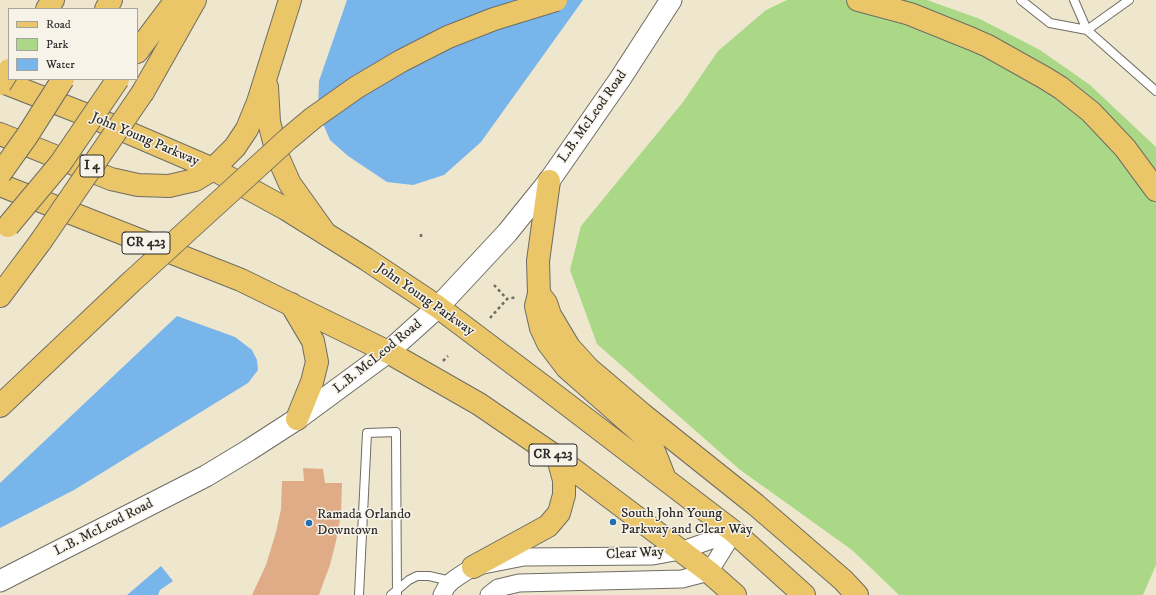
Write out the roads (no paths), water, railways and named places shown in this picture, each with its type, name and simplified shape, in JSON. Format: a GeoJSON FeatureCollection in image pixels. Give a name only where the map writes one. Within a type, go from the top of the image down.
{"type":"FeatureCollection","features":[{"type":"Feature","properties":{"kind":"main road"},"geometry":{"type":"LineString","coordinates":[[138,51],[176,0]]}},
{"type":"Feature","properties":{"kind":"main road","name":"I 4"},"geometry":{"type":"LineString","coordinates":[[0,296],[41,241],[143,92],[195,0]]}},
{"type":"Feature","properties":{"kind":"main road"},"geometry":{"type":"LineString","coordinates":[[0,134],[111,178],[138,185],[169,186],[195,180],[213,169],[235,147],[247,129],[258,102],[290,0]]}},
{"type":"Feature","properties":{"kind":"main road"},"geometry":{"type":"LineString","coordinates":[[0,406],[130,283],[288,139],[327,107],[363,82],[417,52],[448,37],[494,19],[556,0]]}},
{"type":"Feature","properties":{"kind":"main road"},"geometry":{"type":"LineString","coordinates":[[858,0],[910,14],[972,39],[988,46],[1045,78],[1072,96],[1096,117],[1125,148],[1156,190]]}},
{"type":"Feature","properties":{"kind":"main road"},"geometry":{"type":"LineString","coordinates":[[268,70],[267,92],[269,122],[278,157],[290,184],[325,234]]}},
{"type":"Feature","properties":{"kind":"main road"},"geometry":{"type":"LineString","coordinates":[[0,82],[8,71]]}},
{"type":"Feature","properties":{"kind":"main road"},"geometry":{"type":"LineString","coordinates":[[0,174],[27,136],[62,80]]}},
{"type":"Feature","properties":{"kind":"main road"},"geometry":{"type":"LineString","coordinates":[[4,230],[60,164],[117,80]]}},
{"type":"Feature","properties":{"kind":"main road","name":"John Young Parkway"},"geometry":{"type":"LineString","coordinates":[[0,82],[92,117],[213,169],[286,209],[366,259],[438,307],[665,479],[734,532],[804,595]]}},
{"type":"Feature","properties":{"kind":"main road"},"geometry":{"type":"LineString","coordinates":[[549,181],[539,250],[538,274],[531,295],[536,306],[541,328],[556,355],[572,373],[650,441],[665,479]]}},
{"type":"Feature","properties":{"kind":"main road","name":"CR 423"},"geometry":{"type":"LineString","coordinates":[[0,185],[242,280],[388,352],[479,404],[558,458],[709,572],[735,595]]}},
{"type":"Feature","properties":{"kind":"main road"},"geometry":{"type":"LineString","coordinates":[[531,295],[546,303],[550,315],[569,347],[589,369],[642,414],[756,505],[843,580],[857,595]]}},
{"type":"Feature","properties":{"kind":"main road"},"geometry":{"type":"LineString","coordinates":[[291,304],[314,341],[317,362],[312,382],[297,419]]}},
{"type":"Feature","properties":{"kind":"main road"},"geometry":{"type":"LineString","coordinates":[[473,567],[548,526],[559,513],[564,495],[564,480],[558,458]]}},
{"type":"Feature","properties":{"kind":"street","name":"L.B. McLeod Road"},"geometry":{"type":"LineString","coordinates":[[0,581],[206,476],[297,419],[388,352],[438,307],[507,233],[549,181],[620,79],[671,0]]}},
{"type":"Feature","properties":{"kind":"street","name":"Clear Way"},"geometry":{"type":"LineString","coordinates":[[442,595],[452,581],[473,567],[524,556],[653,556],[680,551],[734,532]]}},
{"type":"Feature","properties":{"kind":"street"},"geometry":{"type":"LineString","coordinates":[[709,572],[734,532]]}},
{"type":"Feature","properties":{"kind":"street","name":"Clear Way"},"geometry":{"type":"LineString","coordinates":[[489,595],[498,588],[519,583],[682,579],[709,572]]}},
{"type":"Feature","properties":{"kind":"lane"},"geometry":{"type":"LineString","coordinates":[[1021,0],[1050,23],[1087,30],[1129,0]]}},
{"type":"Feature","properties":{"kind":"lane"},"geometry":{"type":"LineString","coordinates":[[1074,0],[1087,30],[1156,91]]}},
{"type":"Feature","properties":{"kind":"lane"},"geometry":{"type":"LineString","coordinates":[[359,595],[367,433],[396,432],[395,593]]}},
{"type":"Feature","properties":{"kind":"lane"},"geometry":{"type":"LineString","coordinates":[[395,593],[409,580],[417,576],[429,576],[452,581]]}},
{"type":"Feature","properties":{"kind":"water"},"geometry":{"type":"Polygon","coordinates":[[[347,0],[583,0],[481,142],[444,175],[413,185],[387,182],[348,156],[330,140],[318,112],[319,81],[347,0]]]}},
{"type":"Feature","properties":{"kind":"water"},"geometry":{"type":"Polygon","coordinates":[[[177,316],[235,337],[252,350],[257,360],[258,370],[248,383],[74,490],[0,528],[0,483],[177,316]]]}},
{"type":"Feature","properties":{"kind":"water"},"geometry":{"type":"Polygon","coordinates":[[[161,566],[173,581],[160,590],[158,595],[127,595],[161,566]]]}},
{"type":"Feature","properties":{"kind":"place","name":"South John Young Parkway and Clear Way"},"geometry":{"type":"Point","coordinates":[613,522]}},
{"type":"Feature","properties":{"kind":"place","name":"Ramada Orlando Downtown"},"geometry":{"type":"Point","coordinates":[309,523]}}]}
